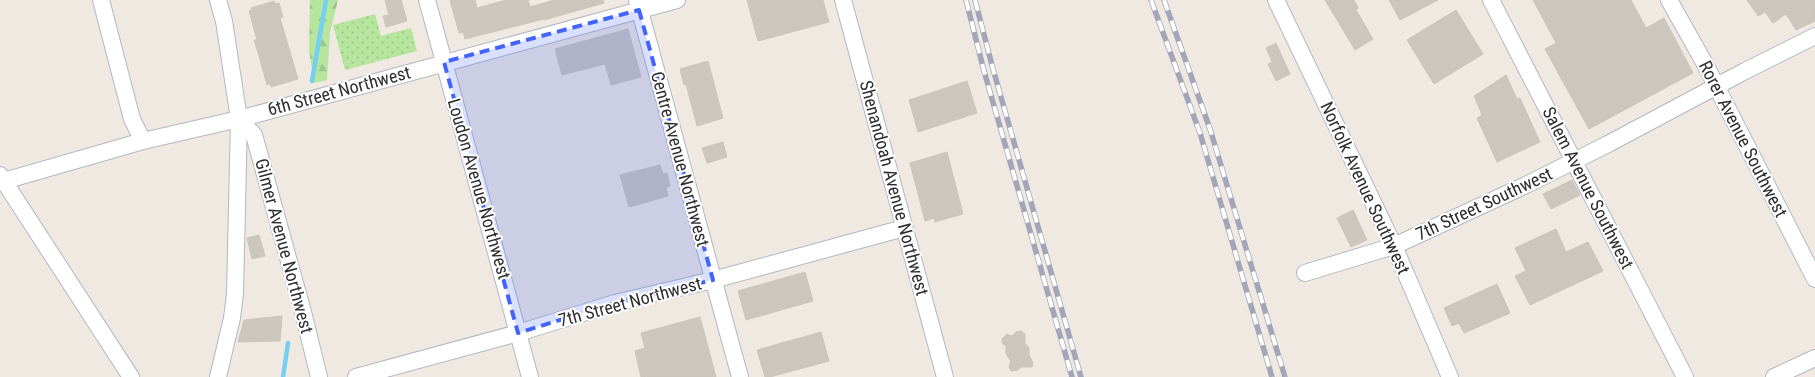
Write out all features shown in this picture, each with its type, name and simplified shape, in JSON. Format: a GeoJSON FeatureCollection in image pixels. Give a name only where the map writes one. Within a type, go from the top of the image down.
{"type":"FeatureCollection","features":[{"type":"Feature","properties":{"kind":"street"},"geometry":{"type":"LineString","coordinates":[[101,0],[132,119],[143,140]]}},
{"type":"Feature","properties":{"kind":"street"},"geometry":{"type":"LineString","coordinates":[[218,0],[224,21],[239,119],[235,294],[232,318],[218,377]]}},
{"type":"Feature","properties":{"kind":"street"},"geometry":{"type":"LineString","coordinates":[[224,21],[232,0]]}},
{"type":"Feature","properties":{"kind":"street","name":"Loudon Avenue Northwest"},"geometry":{"type":"LineString","coordinates":[[427,0],[530,377]]}},
{"type":"Feature","properties":{"kind":"street","name":"6th Street Northwest"},"geometry":{"type":"LineString","coordinates":[[1,179],[143,140],[239,119],[444,62],[638,5],[677,0]]}},
{"type":"Feature","properties":{"kind":"street","name":"Shenandoah Avenue Northwest"},"geometry":{"type":"LineString","coordinates":[[843,0],[945,377]]}},
{"type":"Feature","properties":{"kind":"street","name":"Norfolk Avenue Southwest"},"geometry":{"type":"LineString","coordinates":[[1276,0],[1394,246],[1450,377]]}},
{"type":"Feature","properties":{"kind":"street","name":"Salem Avenue Southwest"},"geometry":{"type":"LineString","coordinates":[[1490,0],[1685,377]]}},
{"type":"Feature","properties":{"kind":"street","name":"Rorer Avenue Southwest"},"geometry":{"type":"LineString","coordinates":[[1669,0],[1716,86],[1815,279]]}},
{"type":"Feature","properties":{"kind":"street","name":"Centre Avenue Northwest"},"geometry":{"type":"LineString","coordinates":[[638,5],[740,377]]}},
{"type":"Feature","properties":{"kind":"street","name":"7th Street Southwest"},"geometry":{"type":"LineString","coordinates":[[1306,273],[1394,246],[1526,185],[1815,36]]}},
{"type":"Feature","properties":{"kind":"street","name":"Gilmer Avenue Northwest"},"geometry":{"type":"LineString","coordinates":[[239,119],[254,135],[319,377]]}},
{"type":"Feature","properties":{"kind":"street"},"geometry":{"type":"LineString","coordinates":[[1,179],[132,377]]}},
{"type":"Feature","properties":{"kind":"street","name":"7th Street Northwest"},"geometry":{"type":"LineString","coordinates":[[356,377],[518,333],[615,303],[713,280],[904,228]]}},
{"type":"Feature","properties":{"kind":"street"},"geometry":{"type":"LineString","coordinates":[[1774,377],[1815,358]]}},
{"type":"Feature","properties":{"kind":"highlighted area"},"geometry":{"type":"Polygon","coordinates":[[[639,10],[713,280],[615,303],[518,333],[444,62],[639,10]]]}},
{"type":"Feature","properties":{"kind":"green space"},"geometry":{"type":"Polygon","coordinates":[[[310,0],[338,0],[330,32],[327,80],[314,83],[309,50],[310,0]]]}},
{"type":"Feature","properties":{"kind":"green space"},"geometry":{"type":"Polygon","coordinates":[[[375,14],[381,36],[411,28],[417,51],[345,70],[333,25],[375,14]]]}},
{"type":"Feature","properties":{"kind":"building"},"geometry":{"type":"Polygon","coordinates":[[[385,0],[401,0],[407,21],[386,27],[383,16],[389,15],[385,0]]]}},
{"type":"Feature","properties":{"kind":"building"},"geometry":{"type":"Polygon","coordinates":[[[450,0],[475,0],[477,8],[506,0],[528,0],[530,7],[554,0],[603,0],[604,3],[465,39],[463,32],[459,33],[450,0]]]}},
{"type":"Feature","properties":{"kind":"building"},"geometry":{"type":"Polygon","coordinates":[[[747,0],[823,0],[829,22],[758,41],[747,0]]]}},
{"type":"Feature","properties":{"kind":"building"},"geometry":{"type":"Polygon","coordinates":[[[1325,0],[1354,0],[1358,8],[1356,10],[1373,39],[1355,50],[1325,0]]]}},
{"type":"Feature","properties":{"kind":"building"},"geometry":{"type":"Polygon","coordinates":[[[1389,0],[1438,0],[1400,20],[1389,0]]]}},
{"type":"Feature","properties":{"kind":"building"},"geometry":{"type":"Polygon","coordinates":[[[1533,0],[1631,0],[1646,28],[1664,18],[1693,73],[1589,129],[1545,49],[1556,43],[1533,0]]]}},
{"type":"Feature","properties":{"kind":"building"},"geometry":{"type":"Polygon","coordinates":[[[1747,0],[1815,0],[1815,21],[1796,30],[1786,14],[1773,23],[1765,12],[1758,16],[1747,0]]]}},
{"type":"Feature","properties":{"kind":"building"},"geometry":{"type":"Polygon","coordinates":[[[274,1],[275,4],[279,3],[283,17],[280,18],[298,79],[271,87],[270,84],[267,85],[254,40],[257,40],[249,11],[252,10],[251,8],[274,1]]]}},
{"type":"Feature","properties":{"kind":"building"},"geometry":{"type":"Polygon","coordinates":[[[1456,10],[1483,54],[1434,84],[1407,40],[1456,10]]]}},
{"type":"Feature","properties":{"kind":"building"},"geometry":{"type":"Polygon","coordinates":[[[628,29],[641,77],[611,85],[605,64],[562,75],[555,49],[628,29]]]}},
{"type":"Feature","properties":{"kind":"building"},"geometry":{"type":"Polygon","coordinates":[[[1276,43],[1290,74],[1276,81],[1268,64],[1272,62],[1266,48],[1276,43]]]}},
{"type":"Feature","properties":{"kind":"building"},"geometry":{"type":"Polygon","coordinates":[[[708,61],[723,118],[697,126],[680,69],[708,61]]]}},
{"type":"Feature","properties":{"kind":"building"},"geometry":{"type":"Polygon","coordinates":[[[1506,75],[1517,99],[1520,98],[1540,142],[1497,162],[1477,118],[1482,115],[1474,96],[1506,75]]]}},
{"type":"Feature","properties":{"kind":"building"},"geometry":{"type":"Polygon","coordinates":[[[967,81],[977,113],[918,132],[909,100],[967,81]]]}},
{"type":"Feature","properties":{"kind":"building"},"geometry":{"type":"Polygon","coordinates":[[[723,142],[727,157],[707,163],[702,148],[723,142]]]}},
{"type":"Feature","properties":{"kind":"building"},"geometry":{"type":"Polygon","coordinates":[[[947,152],[963,214],[935,222],[934,218],[925,221],[910,163],[947,152]]]}},
{"type":"Feature","properties":{"kind":"building"},"geometry":{"type":"Polygon","coordinates":[[[660,165],[663,174],[667,173],[670,186],[666,187],[668,196],[629,207],[620,175],[660,165]]]}},
{"type":"Feature","properties":{"kind":"building"},"geometry":{"type":"Polygon","coordinates":[[[1572,180],[1580,195],[1551,209],[1543,194],[1572,180]]]}},
{"type":"Feature","properties":{"kind":"building"},"geometry":{"type":"Polygon","coordinates":[[[1353,210],[1367,240],[1351,247],[1337,218],[1353,210]]]}},
{"type":"Feature","properties":{"kind":"building"},"geometry":{"type":"Polygon","coordinates":[[[1556,229],[1566,252],[1588,242],[1603,271],[1530,305],[1515,276],[1526,271],[1515,248],[1556,229]]]}},
{"type":"Feature","properties":{"kind":"building"},"geometry":{"type":"Polygon","coordinates":[[[259,235],[265,256],[252,259],[247,238],[259,235]]]}},
{"type":"Feature","properties":{"kind":"building"},"geometry":{"type":"Polygon","coordinates":[[[805,272],[813,301],[746,320],[738,291],[805,272]]]}},
{"type":"Feature","properties":{"kind":"building"},"geometry":{"type":"Polygon","coordinates":[[[1497,284],[1510,313],[1464,333],[1459,323],[1452,326],[1444,308],[1497,284]]]}},
{"type":"Feature","properties":{"kind":"building"},"geometry":{"type":"Polygon","coordinates":[[[282,316],[280,341],[238,342],[244,320],[282,316]]]}},
{"type":"Feature","properties":{"kind":"building"},"geometry":{"type":"Polygon","coordinates":[[[700,317],[716,377],[641,377],[635,351],[645,348],[641,333],[700,317]]]}},
{"type":"Feature","properties":{"kind":"building"},"geometry":{"type":"Polygon","coordinates":[[[1021,331],[1025,334],[1025,343],[1029,348],[1029,355],[1033,363],[1032,367],[1021,367],[1018,370],[1011,371],[1009,367],[1011,361],[1006,354],[1006,346],[1002,343],[1002,339],[1007,334],[1012,336],[1016,332],[1021,331]]]}},
{"type":"Feature","properties":{"kind":"building"},"geometry":{"type":"Polygon","coordinates":[[[821,332],[829,361],[765,377],[757,350],[821,332]]]}},
{"type":"Feature","properties":{"kind":"waterway"},"geometry":{"type":"LineString","coordinates":[[312,81],[326,0]]}},
{"type":"Feature","properties":{"kind":"waterway"},"geometry":{"type":"LineString","coordinates":[[283,377],[288,343]]}},
{"type":"Feature","properties":{"kind":"railway"},"geometry":{"type":"LineString","coordinates":[[966,0],[984,71],[1072,377]]}},
{"type":"Feature","properties":{"kind":"railway"},"geometry":{"type":"LineString","coordinates":[[975,0],[1081,377]]}},
{"type":"Feature","properties":{"kind":"railway"},"geometry":{"type":"LineString","coordinates":[[1151,0],[1200,133],[1272,377]]}},
{"type":"Feature","properties":{"kind":"railway"},"geometry":{"type":"LineString","coordinates":[[1164,0],[1210,129],[1285,377]]}}]}
